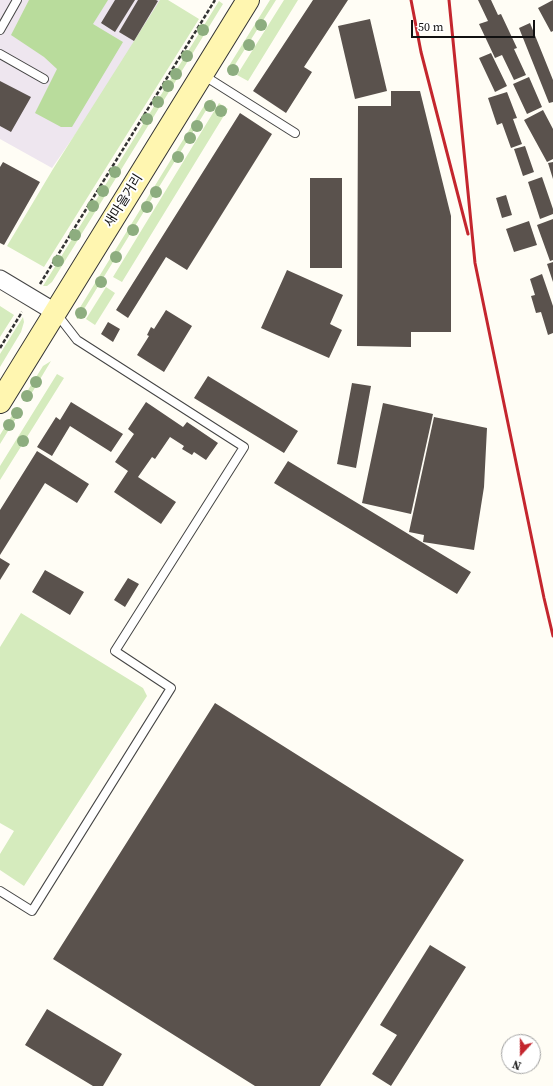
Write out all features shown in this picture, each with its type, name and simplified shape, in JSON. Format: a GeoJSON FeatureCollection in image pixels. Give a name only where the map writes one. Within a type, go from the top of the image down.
{"type":"FeatureCollection","features":[{"type":"Feature","properties":{"kind":"main road","name":"새마을거리"},"geometry":{"type":"LineString","coordinates":[[0,402],[248,0]]}},
{"type":"Feature","properties":{"kind":"street"},"geometry":{"type":"LineString","coordinates":[[0,279],[55,312]]}},
{"type":"Feature","properties":{"kind":"lane"},"geometry":{"type":"LineString","coordinates":[[0,30],[17,0]]}},
{"type":"Feature","properties":{"kind":"lane"},"geometry":{"type":"LineString","coordinates":[[0,54],[44,79]]}},
{"type":"Feature","properties":{"kind":"lane"},"geometry":{"type":"LineString","coordinates":[[202,74],[295,133]]}},
{"type":"Feature","properties":{"kind":"lane"},"geometry":{"type":"LineString","coordinates":[[0,891],[32,912],[171,688],[115,651],[244,447],[77,340],[55,312]]}},
{"type":"Feature","properties":{"kind":"path"},"geometry":{"type":"LineString","coordinates":[[0,348],[215,0]]}},
{"type":"Feature","properties":{"kind":"shaded area"},"geometry":{"type":"Polygon","coordinates":[[[0,0],[163,0],[137,45],[52,168],[0,139],[0,0]]]}},
{"type":"Feature","properties":{"kind":"green space"},"geometry":{"type":"Polygon","coordinates":[[[29,0],[108,0],[93,24],[123,42],[72,127],[61,127],[35,113],[57,69],[44,57],[11,35],[29,0]]]}},
{"type":"Feature","properties":{"kind":"green space"},"geometry":{"type":"Polygon","coordinates":[[[160,0],[168,0],[199,19],[44,267],[7,246],[53,169],[160,0]]]}},
{"type":"Feature","properties":{"kind":"green space"},"geometry":{"type":"Polygon","coordinates":[[[270,0],[276,0],[231,71],[227,69],[270,0]]]}},
{"type":"Feature","properties":{"kind":"green space"},"geometry":{"type":"Polygon","coordinates":[[[284,0],[298,0],[248,81],[237,75],[284,0]]]}},
{"type":"Feature","properties":{"kind":"green space"},"geometry":{"type":"Polygon","coordinates":[[[219,1],[223,4],[52,282],[47,286],[43,286],[219,1]]]}},
{"type":"Feature","properties":{"kind":"green space"},"geometry":{"type":"Polygon","coordinates":[[[213,99],[77,319],[76,314],[207,101],[213,99]]]}},
{"type":"Feature","properties":{"kind":"green space"},"geometry":{"type":"Polygon","coordinates":[[[219,103],[228,109],[122,282],[113,277],[219,103]]]}},
{"type":"Feature","properties":{"kind":"green space"},"geometry":{"type":"Polygon","coordinates":[[[106,287],[115,293],[95,325],[86,319],[106,287]]]}},
{"type":"Feature","properties":{"kind":"green space"},"geometry":{"type":"Polygon","coordinates":[[[0,306],[14,315],[0,337],[0,306]]]}},
{"type":"Feature","properties":{"kind":"green space"},"geometry":{"type":"Polygon","coordinates":[[[23,317],[24,322],[21,332],[0,367],[0,354],[23,317]]]}},
{"type":"Feature","properties":{"kind":"green space"},"geometry":{"type":"Polygon","coordinates":[[[51,361],[27,401],[23,398],[43,366],[51,361]]]}},
{"type":"Feature","properties":{"kind":"green space"},"geometry":{"type":"Polygon","coordinates":[[[57,374],[64,378],[0,480],[0,466],[57,374]]]}},
{"type":"Feature","properties":{"kind":"green space"},"geometry":{"type":"Polygon","coordinates":[[[17,407],[21,410],[0,444],[0,435],[17,407]]]}},
{"type":"Feature","properties":{"kind":"green space"},"geometry":{"type":"Polygon","coordinates":[[[21,613],[143,688],[147,696],[24,886],[0,870],[0,854],[14,831],[0,823],[0,647],[21,613]]]}},
{"type":"Feature","properties":{"kind":"building"},"geometry":{"type":"Polygon","coordinates":[[[115,0],[135,0],[115,32],[101,23],[115,0]]]}},
{"type":"Feature","properties":{"kind":"building"},"geometry":{"type":"Polygon","coordinates":[[[138,0],[158,1],[134,41],[119,32],[138,0]]]}},
{"type":"Feature","properties":{"kind":"building"},"geometry":{"type":"Polygon","coordinates":[[[313,0],[348,0],[304,67],[312,72],[286,113],[253,91],[313,0]]]}},
{"type":"Feature","properties":{"kind":"building"},"geometry":{"type":"Polygon","coordinates":[[[478,0],[491,0],[498,15],[501,14],[517,48],[514,49],[526,75],[514,80],[502,55],[495,58],[479,24],[488,21],[478,0]]]}},
{"type":"Feature","properties":{"kind":"building"},"geometry":{"type":"Polygon","coordinates":[[[553,0],[553,31],[551,32],[538,8],[553,0]]]}},
{"type":"Feature","properties":{"kind":"building"},"geometry":{"type":"Polygon","coordinates":[[[370,19],[387,91],[355,99],[338,26],[370,19]]]}},
{"type":"Feature","properties":{"kind":"building"},"geometry":{"type":"Polygon","coordinates":[[[530,23],[553,80],[553,102],[549,103],[519,28],[530,23]]]}},
{"type":"Feature","properties":{"kind":"building"},"geometry":{"type":"Polygon","coordinates":[[[491,53],[507,86],[495,92],[479,58],[491,53]]]}},
{"type":"Feature","properties":{"kind":"building"},"geometry":{"type":"Polygon","coordinates":[[[529,77],[542,107],[527,114],[513,84],[529,77]]]}},
{"type":"Feature","properties":{"kind":"building"},"geometry":{"type":"Polygon","coordinates":[[[0,81],[31,97],[11,132],[0,126],[0,81]]]}},
{"type":"Feature","properties":{"kind":"building"},"geometry":{"type":"Polygon","coordinates":[[[391,91],[420,91],[451,216],[451,332],[411,332],[411,347],[357,346],[358,106],[391,106],[391,91]]]}},
{"type":"Feature","properties":{"kind":"building"},"geometry":{"type":"Polygon","coordinates":[[[507,92],[517,118],[513,119],[522,144],[511,148],[502,123],[497,125],[488,98],[507,92]]]}},
{"type":"Feature","properties":{"kind":"building"},"geometry":{"type":"Polygon","coordinates":[[[543,110],[553,129],[553,159],[547,162],[524,120],[543,110]]]}},
{"type":"Feature","properties":{"kind":"building"},"geometry":{"type":"Polygon","coordinates":[[[240,113],[272,134],[187,270],[166,257],[128,318],[116,310],[240,113]]]}},
{"type":"Feature","properties":{"kind":"building"},"geometry":{"type":"Polygon","coordinates":[[[525,146],[534,172],[523,176],[514,149],[525,146]]]}},
{"type":"Feature","properties":{"kind":"building"},"geometry":{"type":"Polygon","coordinates":[[[3,162],[40,182],[4,245],[0,243],[0,167],[3,162]]]}},
{"type":"Feature","properties":{"kind":"building"},"geometry":{"type":"Polygon","coordinates":[[[553,162],[553,179],[548,163],[553,162]]]}},
{"type":"Feature","properties":{"kind":"building"},"geometry":{"type":"Polygon","coordinates":[[[542,177],[553,209],[553,214],[540,219],[528,182],[542,177]]]}},
{"type":"Feature","properties":{"kind":"building"},"geometry":{"type":"Polygon","coordinates":[[[310,178],[342,178],[342,268],[310,268],[310,178]]]}},
{"type":"Feature","properties":{"kind":"building"},"geometry":{"type":"Polygon","coordinates":[[[506,195],[512,215],[502,218],[496,198],[506,195]]]}},
{"type":"Feature","properties":{"kind":"building"},"geometry":{"type":"Polygon","coordinates":[[[553,219],[553,260],[550,261],[537,225],[553,219]]]}},
{"type":"Feature","properties":{"kind":"building"},"geometry":{"type":"Polygon","coordinates":[[[529,221],[537,245],[514,252],[506,229],[529,221]]]}},
{"type":"Feature","properties":{"kind":"building"},"geometry":{"type":"Polygon","coordinates":[[[553,262],[553,282],[547,264],[553,262]]]}},
{"type":"Feature","properties":{"kind":"building"},"geometry":{"type":"Polygon","coordinates":[[[287,270],[343,295],[330,324],[342,330],[329,358],[261,328],[287,270]]]}},
{"type":"Feature","properties":{"kind":"building"},"geometry":{"type":"Polygon","coordinates":[[[542,274],[553,306],[553,333],[548,335],[541,312],[536,313],[531,296],[535,295],[530,279],[542,274]]]}},
{"type":"Feature","properties":{"kind":"building"},"geometry":{"type":"Polygon","coordinates":[[[166,310],[192,326],[164,372],[137,355],[149,336],[147,335],[151,327],[154,329],[166,310]]]}},
{"type":"Feature","properties":{"kind":"building"},"geometry":{"type":"Polygon","coordinates":[[[108,322],[120,329],[113,342],[101,334],[108,322]]]}},
{"type":"Feature","properties":{"kind":"building"},"geometry":{"type":"Polygon","coordinates":[[[208,376],[298,431],[284,453],[194,398],[208,376]]]}},
{"type":"Feature","properties":{"kind":"building"},"geometry":{"type":"Polygon","coordinates":[[[352,383],[371,386],[356,468],[337,464],[352,383]]]}},
{"type":"Feature","properties":{"kind":"building"},"geometry":{"type":"Polygon","coordinates":[[[71,402],[123,434],[111,452],[70,426],[52,456],[37,447],[56,417],[60,420],[71,402]]]}},
{"type":"Feature","properties":{"kind":"building"},"geometry":{"type":"Polygon","coordinates":[[[146,402],[183,427],[187,422],[218,443],[206,460],[194,452],[192,455],[182,449],[184,446],[170,437],[155,459],[152,457],[138,477],[176,502],[161,524],[114,492],[128,471],[115,462],[134,434],[128,429],[146,402]]]}},
{"type":"Feature","properties":{"kind":"building"},"geometry":{"type":"Polygon","coordinates":[[[383,403],[433,414],[411,514],[362,503],[383,403]]]}},
{"type":"Feature","properties":{"kind":"building"},"geometry":{"type":"Polygon","coordinates":[[[434,417],[487,428],[484,487],[474,550],[423,542],[424,535],[409,532],[434,417]]]}},
{"type":"Feature","properties":{"kind":"building"},"geometry":{"type":"Polygon","coordinates":[[[37,451],[89,484],[77,503],[45,483],[0,555],[0,510],[37,451]]]}},
{"type":"Feature","properties":{"kind":"building"},"geometry":{"type":"Polygon","coordinates":[[[288,461],[471,572],[457,594],[274,483],[288,461]]]}},
{"type":"Feature","properties":{"kind":"building"},"geometry":{"type":"Polygon","coordinates":[[[0,558],[10,564],[0,580],[0,558]]]}},
{"type":"Feature","properties":{"kind":"building"},"geometry":{"type":"Polygon","coordinates":[[[45,570],[84,592],[70,615],[32,592],[45,570]]]}},
{"type":"Feature","properties":{"kind":"building"},"geometry":{"type":"Polygon","coordinates":[[[128,578],[139,584],[125,607],[114,600],[128,578]]]}},
{"type":"Feature","properties":{"kind":"building"},"geometry":{"type":"Polygon","coordinates":[[[215,703],[464,860],[320,1086],[255,1086],[53,959],[215,703]]]}},
{"type":"Feature","properties":{"kind":"building"},"geometry":{"type":"Polygon","coordinates":[[[430,945],[466,967],[391,1086],[372,1074],[397,1035],[380,1025],[430,945]]]}},
{"type":"Feature","properties":{"kind":"building"},"geometry":{"type":"Polygon","coordinates":[[[47,1009],[122,1054],[103,1086],[93,1086],[25,1045],[47,1009]]]}},
{"type":"Feature","properties":{"kind":"railway"},"geometry":{"type":"LineString","coordinates":[[411,0],[421,52],[468,234]]}},
{"type":"Feature","properties":{"kind":"railway"},"geometry":{"type":"LineString","coordinates":[[449,0],[475,263],[553,636]]}}]}
